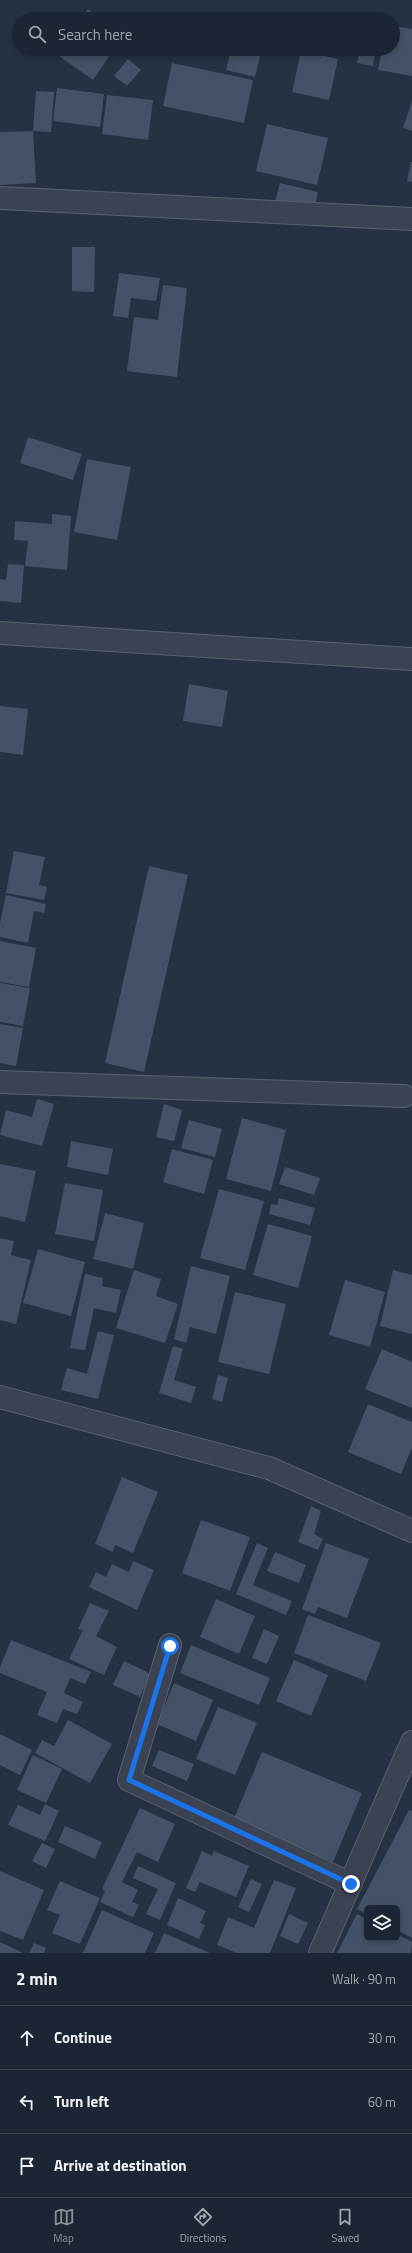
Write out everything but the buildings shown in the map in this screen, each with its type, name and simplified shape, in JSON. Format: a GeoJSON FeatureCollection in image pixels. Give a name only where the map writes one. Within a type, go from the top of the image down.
{"type":"FeatureCollection","features":[{"type":"Feature","properties":{"kind":"street"},"geometry":{"type":"LineString","coordinates":[[0,198],[412,219]]}},
{"type":"Feature","properties":{"kind":"street"},"geometry":{"type":"LineString","coordinates":[[0,633],[412,659]]}},
{"type":"Feature","properties":{"kind":"street"},"geometry":{"type":"LineString","coordinates":[[0,1082],[404,1096]]}},
{"type":"Feature","properties":{"kind":"street"},"geometry":{"type":"LineString","coordinates":[[0,1397],[269,1468],[412,1531]]}},
{"type":"Feature","properties":{"kind":"street"},"geometry":{"type":"LineString","coordinates":[[170,1646],[129,1780],[351,1884]]}},
{"type":"Feature","properties":{"kind":"street"},"geometry":{"type":"LineString","coordinates":[[320,1953],[412,1742]]}},
{"type":"Feature","properties":{"kind":"route"},"geometry":{"type":"LineString","coordinates":[[170,1646],[129,1780],[351,1884]]}}]}
